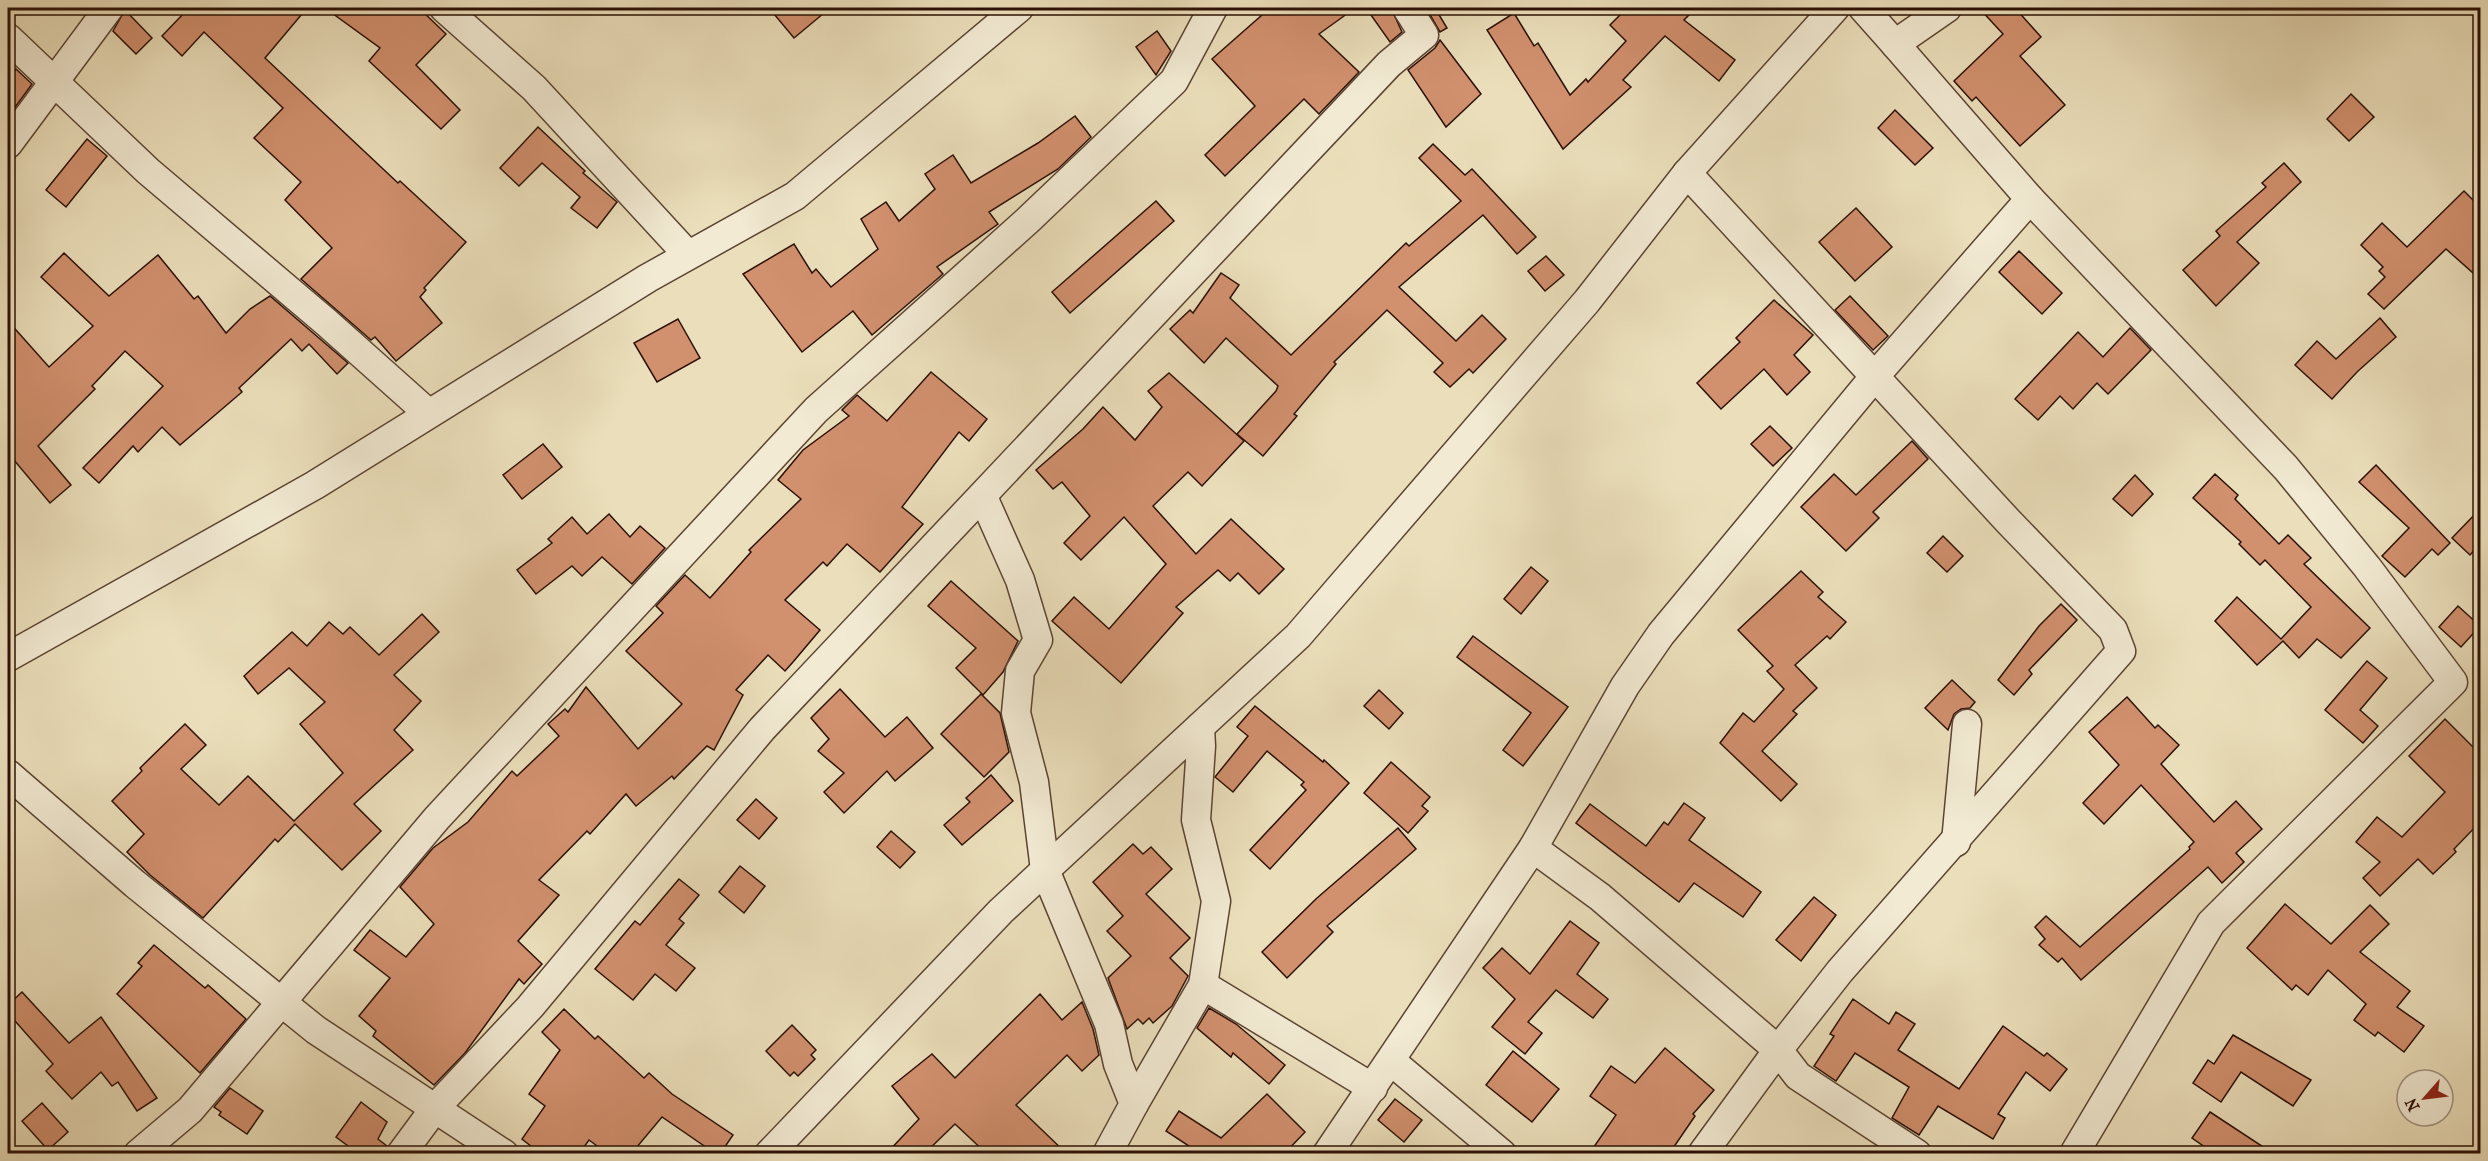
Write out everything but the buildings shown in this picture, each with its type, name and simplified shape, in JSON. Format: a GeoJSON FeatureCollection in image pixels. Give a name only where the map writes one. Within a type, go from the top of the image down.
{"type":"FeatureCollection","features":[{"type":"Feature","properties":{"kind":"street"},"geometry":{"type":"LineString","coordinates":[[8,144],[109,8]]}},
{"type":"Feature","properties":{"kind":"street"},"geometry":{"type":"LineString","coordinates":[[444,8],[534,88],[688,255]]}},
{"type":"Feature","properties":{"kind":"street"},"geometry":{"type":"LineString","coordinates":[[8,657],[65,622],[315,485],[648,278],[795,196],[1019,8]]}},
{"type":"Feature","properties":{"kind":"street"},"geometry":{"type":"LineString","coordinates":[[138,1154],[190,1110],[437,818],[816,410],[1027,221],[1173,81],[1213,8]]}},
{"type":"Feature","properties":{"kind":"street"},"geometry":{"type":"LineString","coordinates":[[400,1154],[435,1108],[530,1007],[762,729],[1389,64],[1424,36],[1407,8]]}},
{"type":"Feature","properties":{"kind":"street"},"geometry":{"type":"LineString","coordinates":[[769,1154],[1000,911],[1298,636],[1587,301],[1687,173],[1835,8]]}},
{"type":"Feature","properties":{"kind":"street"},"geometry":{"type":"LineString","coordinates":[[1863,8],[2030,199],[2286,468],[2367,567],[2453,682],[2211,923],[2074,1154]]}},
{"type":"Feature","properties":{"kind":"street"},"geometry":{"type":"LineString","coordinates":[[1895,44],[1947,8]]}},
{"type":"Feature","properties":{"kind":"street"},"geometry":{"type":"LineString","coordinates":[[8,38],[148,171],[326,321],[428,413]]}},
{"type":"Feature","properties":{"kind":"street"},"geometry":{"type":"LineString","coordinates":[[1687,173],[2113,630],[2121,651],[1840,972],[1778,1050],[1702,1154]]}},
{"type":"Feature","properties":{"kind":"street"},"geometry":{"type":"LineString","coordinates":[[1327,1154],[1533,848],[1625,686],[1661,634],[1875,376],[2030,199]]}},
{"type":"Feature","properties":{"kind":"street"},"geometry":{"type":"LineString","coordinates":[[983,497],[1020,580],[1038,640],[1020,671],[1016,713],[1034,782],[1045,870],[1108,1024],[1118,1064],[1134,1104]]}},
{"type":"Feature","properties":{"kind":"street"},"geometry":{"type":"LineString","coordinates":[[1956,842],[1967,724]]}},
{"type":"Feature","properties":{"kind":"street"},"geometry":{"type":"LineString","coordinates":[[1107,1154],[1203,985],[1216,901],[1196,820],[1201,746],[1200,727]]}},
{"type":"Feature","properties":{"kind":"street"},"geometry":{"type":"LineString","coordinates":[[8,774],[135,884],[316,1030],[504,1154]]}},
{"type":"Feature","properties":{"kind":"street"},"geometry":{"type":"LineString","coordinates":[[1533,848],[1600,897],[1778,1050],[1798,1076],[1917,1154]]}},
{"type":"Feature","properties":{"kind":"street"},"geometry":{"type":"LineString","coordinates":[[1203,985],[1373,1088]]}},
{"type":"Feature","properties":{"kind":"street"},"geometry":{"type":"LineString","coordinates":[[1391,1061],[1502,1154]]}}]}
